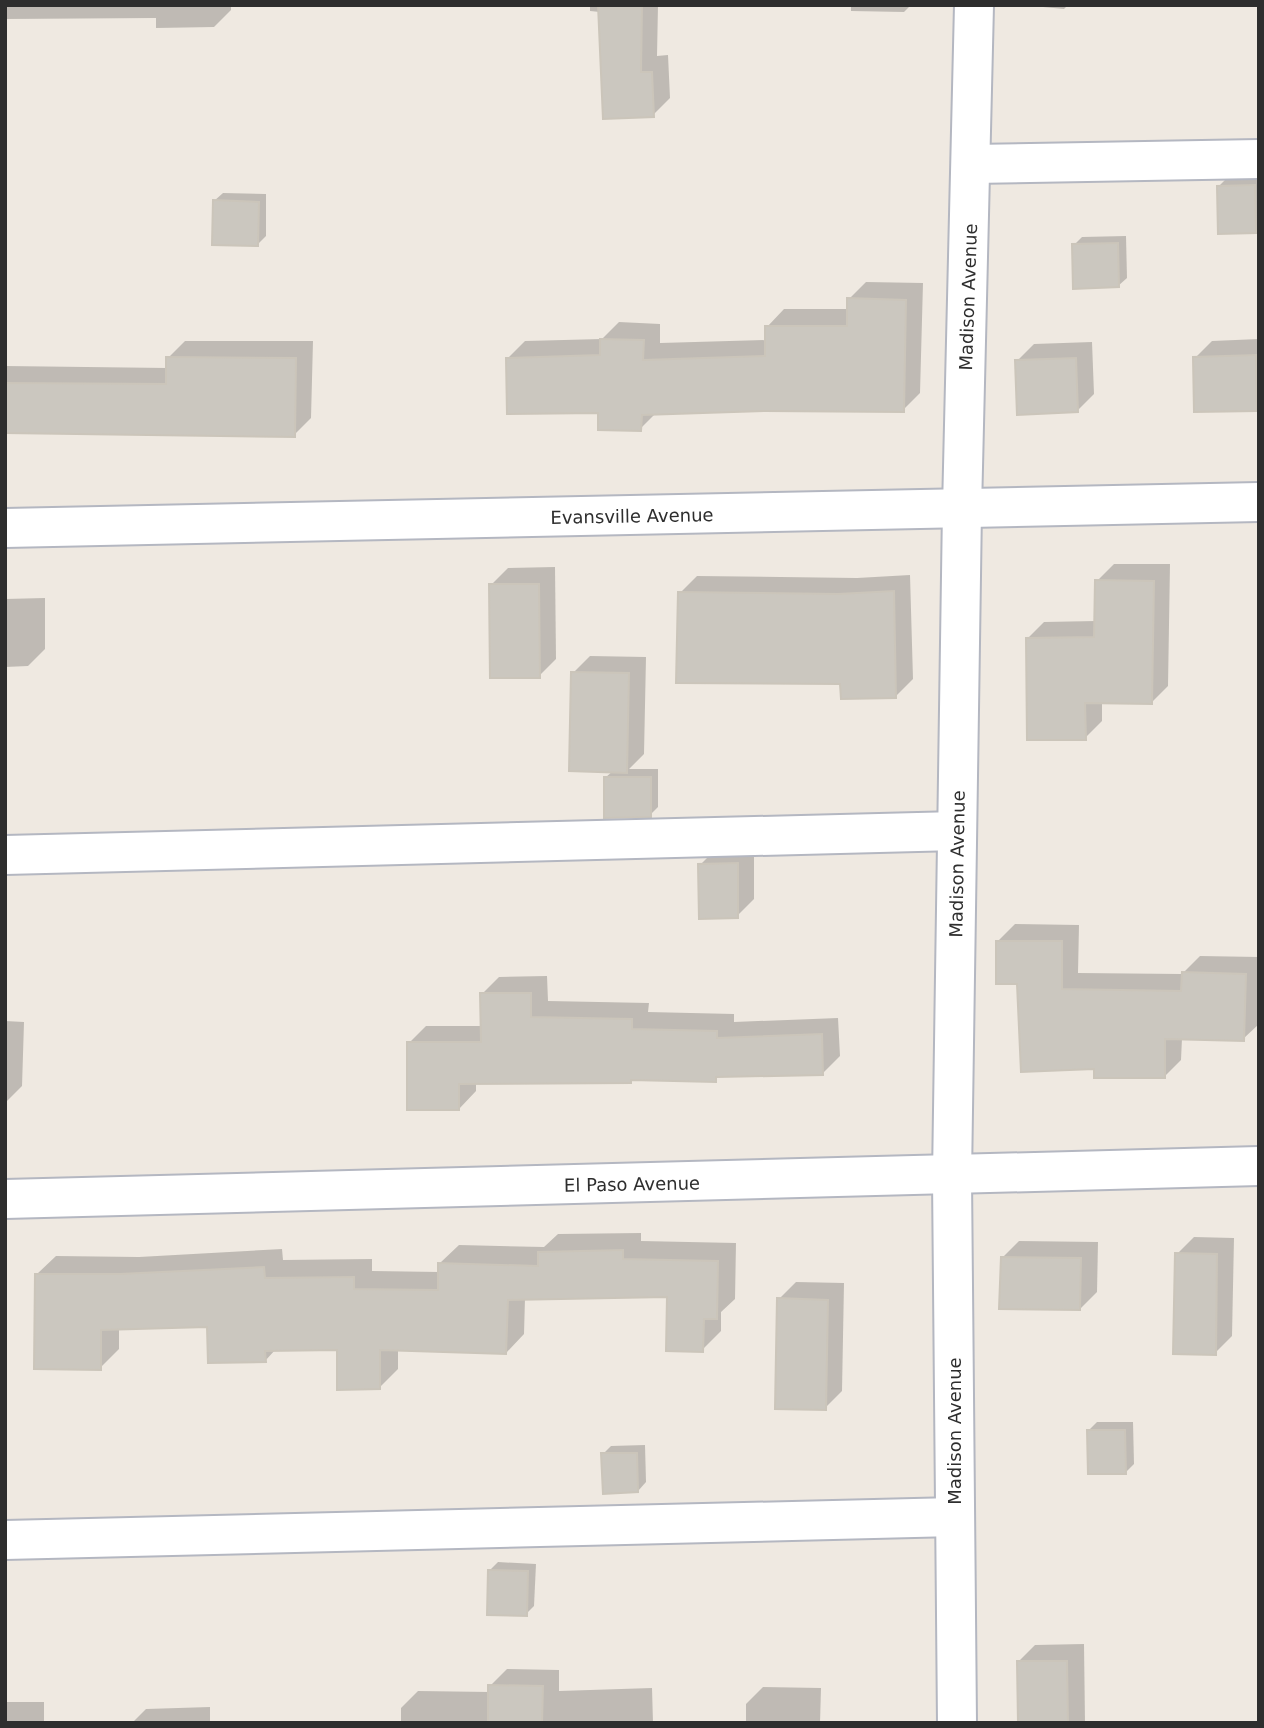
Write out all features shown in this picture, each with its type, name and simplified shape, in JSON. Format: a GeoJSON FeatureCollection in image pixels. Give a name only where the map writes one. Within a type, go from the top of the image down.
{"type":"FeatureCollection","features":[{"type":"Feature","properties":{"kind":"street","name":"Madison Avenue"},"geometry":{"type":"LineString","coordinates":[[957,1723],[952,1177],[962,509],[974,5]]}},
{"type":"Feature","properties":{"kind":"street"},"geometry":{"type":"LineString","coordinates":[[972,164],[1259,159]]}},
{"type":"Feature","properties":{"kind":"street","name":"Evansville Avenue"},"geometry":{"type":"LineString","coordinates":[[5,528],[1259,502]]}},
{"type":"Feature","properties":{"kind":"street"},"geometry":{"type":"LineString","coordinates":[[5,855],[957,831]]}},
{"type":"Feature","properties":{"kind":"street","name":"El Paso Avenue"},"geometry":{"type":"LineString","coordinates":[[5,1199],[952,1177],[1259,1166]]}},
{"type":"Feature","properties":{"kind":"street"},"geometry":{"type":"LineString","coordinates":[[5,1539],[955,1517]]}},
{"type":"Feature","properties":{"kind":"building"},"geometry":{"type":"Polygon","coordinates":[[[598,5],[642,5],[641,72],[652,72],[654,117],[603,119],[598,5]]]}},
{"type":"Feature","properties":{"kind":"building"},"geometry":{"type":"Polygon","coordinates":[[[1255,185],[1256,233],[1218,234],[1217,186],[1255,185]]]}},
{"type":"Feature","properties":{"kind":"building"},"geometry":{"type":"Polygon","coordinates":[[[213,200],[259,202],[258,246],[212,245],[213,200]]]}},
{"type":"Feature","properties":{"kind":"building"},"geometry":{"type":"Polygon","coordinates":[[[1118,243],[1119,287],[1073,289],[1072,244],[1118,243]]]}},
{"type":"Feature","properties":{"kind":"building"},"geometry":{"type":"Polygon","coordinates":[[[847,298],[906,300],[904,412],[765,411],[642,415],[641,431],[598,430],[598,413],[507,414],[506,358],[600,355],[600,339],[644,340],[643,360],[765,356],[765,326],[847,326],[847,298]]]}},
{"type":"Feature","properties":{"kind":"building"},"geometry":{"type":"Polygon","coordinates":[[[1256,355],[1257,411],[1194,412],[1193,357],[1256,355]]]}},
{"type":"Feature","properties":{"kind":"building"},"geometry":{"type":"Polygon","coordinates":[[[166,357],[296,358],[295,437],[5,433],[5,383],[166,384],[166,357]]]}},
{"type":"Feature","properties":{"kind":"building"},"geometry":{"type":"Polygon","coordinates":[[[1076,358],[1078,412],[1017,415],[1015,360],[1076,358]]]}},
{"type":"Feature","properties":{"kind":"building"},"geometry":{"type":"Polygon","coordinates":[[[1095,580],[1154,581],[1152,704],[1085,703],[1086,740],[1027,740],[1026,638],[1094,637],[1095,580]]]}},
{"type":"Feature","properties":{"kind":"building"},"geometry":{"type":"Polygon","coordinates":[[[489,584],[539,584],[540,678],[490,678],[489,584]]]}},
{"type":"Feature","properties":{"kind":"building"},"geometry":{"type":"Polygon","coordinates":[[[894,591],[896,698],[841,699],[840,684],[676,683],[678,592],[838,594],[894,591]]]}},
{"type":"Feature","properties":{"kind":"building"},"geometry":{"type":"Polygon","coordinates":[[[571,672],[629,673],[627,773],[569,771],[571,672]]]}},
{"type":"Feature","properties":{"kind":"building"},"geometry":{"type":"Polygon","coordinates":[[[604,777],[651,777],[651,817],[604,818],[604,777]]]}},
{"type":"Feature","properties":{"kind":"building"},"geometry":{"type":"Polygon","coordinates":[[[738,863],[738,918],[699,919],[698,864],[738,863]]]}},
{"type":"Feature","properties":{"kind":"building"},"geometry":{"type":"Polygon","coordinates":[[[996,941],[1062,941],[1062,989],[1181,991],[1182,972],[1246,974],[1244,1041],[1165,1039],[1165,1078],[1094,1078],[1094,1069],[1021,1072],[1017,984],[996,984],[996,941]]]}},
{"type":"Feature","properties":{"kind":"building"},"geometry":{"type":"Polygon","coordinates":[[[480,993],[531,993],[531,1017],[632,1019],[632,1029],[717,1031],[717,1038],[822,1034],[823,1075],[716,1077],[716,1082],[631,1080],[631,1083],[459,1084],[459,1110],[407,1110],[407,1042],[481,1042],[480,993]]]}},
{"type":"Feature","properties":{"kind":"building"},"geometry":{"type":"Polygon","coordinates":[[[623,1250],[623,1259],[718,1261],[717,1319],[704,1319],[703,1352],[666,1351],[667,1297],[508,1300],[506,1354],[380,1350],[380,1389],[337,1390],[337,1350],[265,1351],[266,1362],[208,1363],[207,1327],[101,1330],[101,1370],[34,1369],[35,1274],[120,1274],[264,1267],[265,1278],[354,1277],[354,1289],[438,1290],[438,1263],[538,1266],[538,1252],[623,1250]]]}},
{"type":"Feature","properties":{"kind":"building"},"geometry":{"type":"Polygon","coordinates":[[[1175,1253],[1217,1254],[1216,1355],[1173,1354],[1175,1253]]]}},
{"type":"Feature","properties":{"kind":"building"},"geometry":{"type":"Polygon","coordinates":[[[1001,1257],[1081,1258],[1080,1310],[999,1309],[1001,1257]]]}},
{"type":"Feature","properties":{"kind":"building"},"geometry":{"type":"Polygon","coordinates":[[[777,1298],[828,1300],[826,1410],[775,1409],[777,1298]]]}},
{"type":"Feature","properties":{"kind":"building"},"geometry":{"type":"Polygon","coordinates":[[[1087,1430],[1125,1430],[1126,1474],[1088,1474],[1087,1430]]]}},
{"type":"Feature","properties":{"kind":"building"},"geometry":{"type":"Polygon","coordinates":[[[601,1453],[637,1453],[638,1492],[603,1494],[601,1453]]]}},
{"type":"Feature","properties":{"kind":"building"},"geometry":{"type":"Polygon","coordinates":[[[488,1570],[528,1571],[527,1616],[487,1615],[488,1570]]]}},
{"type":"Feature","properties":{"kind":"building"},"geometry":{"type":"Polygon","coordinates":[[[1017,1661],[1067,1661],[1068,1723],[1018,1723],[1017,1661]]]}},
{"type":"Feature","properties":{"kind":"building"},"geometry":{"type":"Polygon","coordinates":[[[488,1685],[543,1686],[542,1723],[488,1723],[488,1685]]]}}]}
